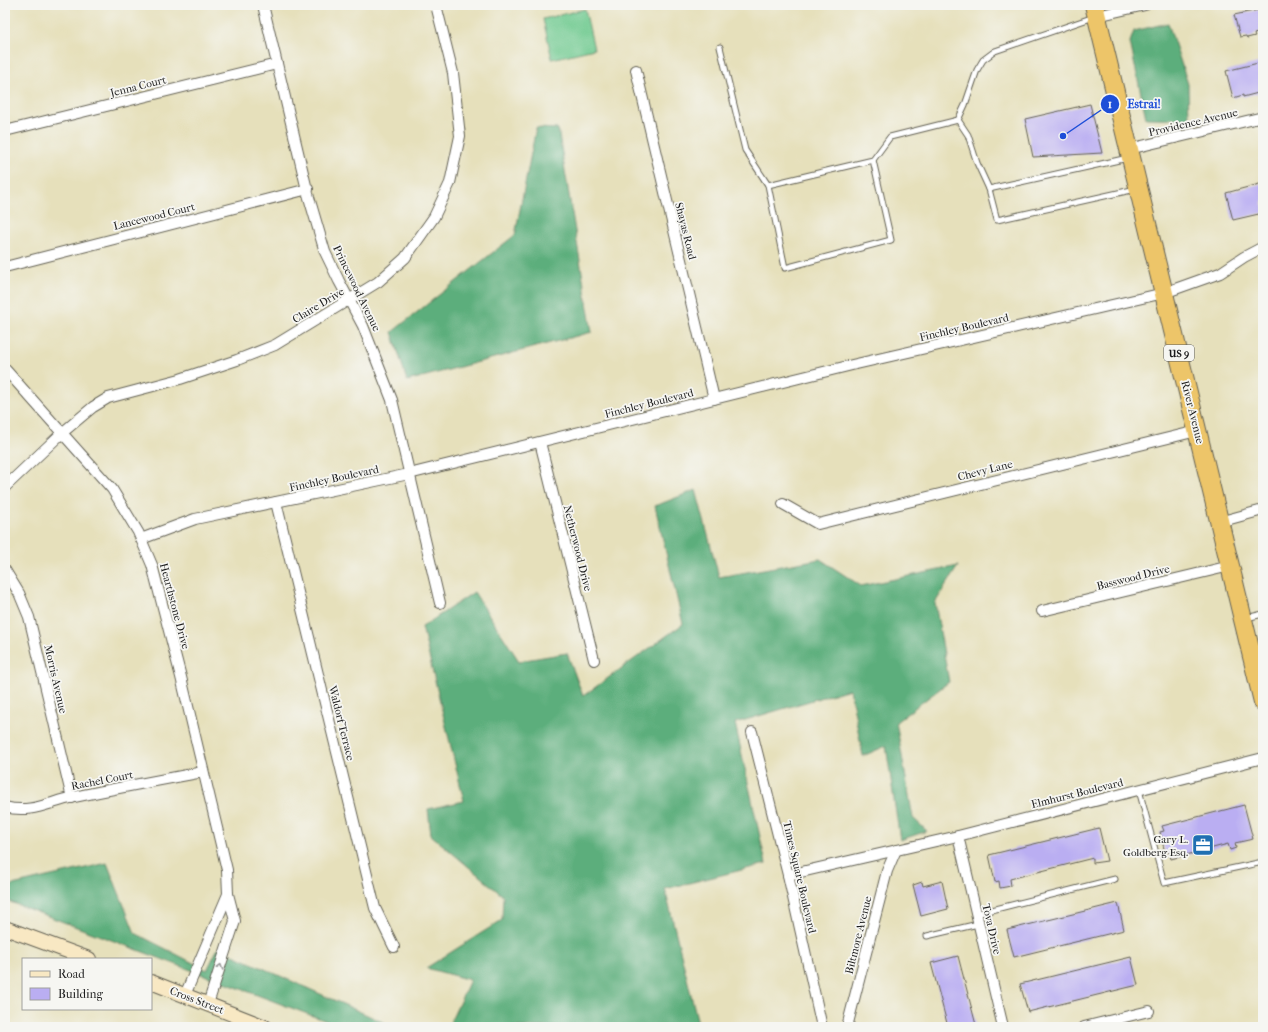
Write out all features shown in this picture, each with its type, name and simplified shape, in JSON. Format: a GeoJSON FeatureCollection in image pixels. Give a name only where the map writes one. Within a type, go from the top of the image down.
{"type":"FeatureCollection","features":[{"type":"Feature","properties":{"kind":"highway","name":"River Avenue"},"geometry":{"type":"LineString","coordinates":[[1095,11],[1263,702]]}},
{"type":"Feature","properties":{"kind":"main road"},"geometry":{"type":"LineString","coordinates":[[5,928],[86,958]]}},
{"type":"Feature","properties":{"kind":"main road","name":"Cross Street"},"geometry":{"type":"LineString","coordinates":[[152,982],[265,1027]]}},
{"type":"Feature","properties":{"kind":"street","name":"Princewood Avenue"},"geometry":{"type":"LineString","coordinates":[[263,5],[308,194],[325,252],[338,282],[363,326],[392,400],[440,603]]}},
{"type":"Feature","properties":{"kind":"street","name":"Claire Drive"},"geometry":{"type":"LineString","coordinates":[[5,487],[62,433],[93,407],[108,398],[180,379],[243,358],[275,345],[378,282],[405,258],[434,217],[450,183],[460,136],[453,73],[436,5]]}},
{"type":"Feature","properties":{"kind":"street"},"geometry":{"type":"LineString","coordinates":[[1095,11],[1145,5]]}},
{"type":"Feature","properties":{"kind":"street","name":"Jenna Court"},"geometry":{"type":"LineString","coordinates":[[5,131],[277,64]]}},
{"type":"Feature","properties":{"kind":"street","name":"Shayas Road"},"geometry":{"type":"LineString","coordinates":[[636,70],[714,399]]}},
{"type":"Feature","properties":{"kind":"street","name":"Providence Avenue"},"geometry":{"type":"LineString","coordinates":[[1130,153],[1263,117]]}},
{"type":"Feature","properties":{"kind":"street","name":"Lancewood Court"},"geometry":{"type":"LineString","coordinates":[[5,267],[308,189]]}},
{"type":"Feature","properties":{"kind":"street","name":"Finchley Boulevard"},"geometry":{"type":"LineString","coordinates":[[141,540],[195,519],[409,474],[714,399],[1164,293],[1220,274],[1244,257],[1263,247]]}},
{"type":"Feature","properties":{"kind":"street","name":"Hearthstone Drive"},"geometry":{"type":"LineString","coordinates":[[5,369],[112,489],[138,532],[152,565],[181,677],[227,870],[228,894],[235,921],[208,1004]]}},
{"type":"Feature","properties":{"kind":"street","name":"Chevy Lane"},"geometry":{"type":"LineString","coordinates":[[783,504],[818,524],[1197,431]]}},
{"type":"Feature","properties":{"kind":"street","name":"Netherwood Drive"},"geometry":{"type":"LineString","coordinates":[[540,442],[594,660]]}},
{"type":"Feature","properties":{"kind":"street","name":"Waldorf Terrace"},"geometry":{"type":"LineString","coordinates":[[276,502],[375,908],[394,947]]}},
{"type":"Feature","properties":{"kind":"street"},"geometry":{"type":"LineString","coordinates":[[1219,522],[1263,510]]}},
{"type":"Feature","properties":{"kind":"street","name":"Basswood Drive"},"geometry":{"type":"LineString","coordinates":[[1042,611],[1230,566]]}},
{"type":"Feature","properties":{"kind":"street","name":"Morris Avenue"},"geometry":{"type":"LineString","coordinates":[[5,570],[19,593],[29,616],[72,798]]}},
{"type":"Feature","properties":{"kind":"street","name":"Times Square Boulevard"},"geometry":{"type":"LineString","coordinates":[[752,732],[788,875],[822,1027]]}},
{"type":"Feature","properties":{"kind":"street","name":"Elmhurst Boulevard"},"geometry":{"type":"LineString","coordinates":[[788,875],[958,836],[1263,758]]}},
{"type":"Feature","properties":{"kind":"street","name":"Rachel Court"},"geometry":{"type":"LineString","coordinates":[[5,807],[16,810],[40,808],[72,798],[203,772]]}},
{"type":"Feature","properties":{"kind":"street","name":"Tova Drive"},"geometry":{"type":"LineString","coordinates":[[958,836],[1003,1027]]}},
{"type":"Feature","properties":{"kind":"street","name":"Biltmore Avenue"},"geometry":{"type":"LineString","coordinates":[[847,1027],[887,871],[896,850]]}},
{"type":"Feature","properties":{"kind":"street","name":"Hearthstone Drive"},"geometry":{"type":"LineString","coordinates":[[185,995],[228,894]]}},
{"type":"Feature","properties":{"kind":"street"},"geometry":{"type":"LineString","coordinates":[[1084,1027],[1148,1011]]}},
{"type":"Feature","properties":{"kind":"lane"},"geometry":{"type":"LineString","coordinates":[[958,120],[965,105],[977,70],[983,60],[995,51],[1095,11]]}},
{"type":"Feature","properties":{"kind":"lane"},"geometry":{"type":"LineString","coordinates":[[720,47],[745,150],[768,185],[785,268],[891,240],[873,160]]}},
{"type":"Feature","properties":{"kind":"lane"},"geometry":{"type":"LineString","coordinates":[[768,185],[873,160],[890,137],[958,120]]}},
{"type":"Feature","properties":{"kind":"lane"},"geometry":{"type":"LineString","coordinates":[[958,120],[968,135],[977,163],[989,189],[997,220],[1139,189]]}},
{"type":"Feature","properties":{"kind":"lane"},"geometry":{"type":"LineString","coordinates":[[989,189],[1130,153]]}},
{"type":"Feature","properties":{"kind":"lane"},"geometry":{"type":"LineString","coordinates":[[1243,619],[1263,614]]}},
{"type":"Feature","properties":{"kind":"lane"},"geometry":{"type":"LineString","coordinates":[[1139,790],[1164,883],[1263,862]]}},
{"type":"Feature","properties":{"kind":"lane"},"geometry":{"type":"LineString","coordinates":[[976,914],[1115,879]]}},
{"type":"Feature","properties":{"kind":"lane"},"geometry":{"type":"LineString","coordinates":[[927,936],[978,924]]}},
{"type":"Feature","properties":{"kind":"green space"},"geometry":{"type":"Polygon","coordinates":[[[585,9],[594,49],[552,59],[543,19],[585,9]]]}},
{"type":"Feature","properties":{"kind":"green space"},"geometry":{"type":"Polygon","coordinates":[[[1168,23],[1188,84],[1189,119],[1146,118],[1130,42],[1134,31],[1168,23]]]}},
{"type":"Feature","properties":{"kind":"green space"},"geometry":{"type":"Polygon","coordinates":[[[536,128],[558,129],[592,332],[407,381],[392,332],[515,235],[536,128]]]}},
{"type":"Feature","properties":{"kind":"green space"},"geometry":{"type":"Polygon","coordinates":[[[696,490],[719,577],[820,559],[861,586],[958,566],[935,603],[949,682],[896,722],[913,818],[927,831],[900,840],[886,746],[863,756],[850,689],[735,723],[766,864],[665,889],[699,1027],[448,1027],[470,980],[426,968],[502,920],[503,896],[431,835],[428,809],[464,801],[422,627],[474,592],[519,661],[567,653],[583,696],[683,624],[655,506],[696,490]]]}},
{"type":"Feature","properties":{"kind":"green space"},"geometry":{"type":"Polygon","coordinates":[[[107,863],[135,933],[207,970],[218,948],[394,1027],[342,1027],[5,900],[5,885],[8,886],[107,863]]]}},
{"type":"Feature","properties":{"kind":"building"},"geometry":{"type":"Polygon","coordinates":[[[1263,9],[1263,31],[1254,34],[1255,36],[1247,38],[1246,36],[1240,37],[1234,15],[1263,9]]]}},
{"type":"Feature","properties":{"kind":"building"},"geometry":{"type":"Polygon","coordinates":[[[1262,62],[1263,90],[1243,97],[1243,95],[1233,98],[1226,71],[1262,62]]]}},
{"type":"Feature","properties":{"kind":"building"},"geometry":{"type":"Polygon","coordinates":[[[1090,104],[1102,153],[1033,157],[1025,119],[1090,104]]]}},
{"type":"Feature","properties":{"kind":"building"},"geometry":{"type":"Polygon","coordinates":[[[1263,183],[1263,213],[1233,220],[1226,193],[1263,183]]]}},
{"type":"Feature","properties":{"kind":"building"},"geometry":{"type":"Polygon","coordinates":[[[1244,805],[1253,839],[1235,843],[1236,848],[1230,850],[1228,844],[1171,859],[1169,852],[1165,853],[1160,832],[1164,831],[1162,826],[1244,805]]]}},
{"type":"Feature","properties":{"kind":"building"},"geometry":{"type":"Polygon","coordinates":[[[1099,828],[1107,861],[1093,863],[1093,858],[1010,879],[1011,886],[1000,888],[999,881],[995,882],[989,855],[1099,828]]]}},
{"type":"Feature","properties":{"kind":"building"},"geometry":{"type":"Polygon","coordinates":[[[942,881],[948,909],[921,916],[913,885],[922,882],[923,886],[942,881]]]}},
{"type":"Feature","properties":{"kind":"building"},"geometry":{"type":"Polygon","coordinates":[[[1118,903],[1124,930],[1014,957],[1007,930],[1118,903]]]}},
{"type":"Feature","properties":{"kind":"building"},"geometry":{"type":"Polygon","coordinates":[[[958,956],[976,1025],[970,1027],[948,1027],[931,963],[958,956]]]}},
{"type":"Feature","properties":{"kind":"building"},"geometry":{"type":"Polygon","coordinates":[[[1131,957],[1138,985],[1028,1012],[1020,984],[1131,957]]]}},
{"type":"Feature","properties":{"kind":"place","name":"Estrai!"},"geometry":{"type":"Point","coordinates":[1063,136]}},
{"type":"Feature","properties":{"kind":"place","name":"Gary L. Goldberg Esq."},"geometry":{"type":"Point","coordinates":[1203,845]}}]}
